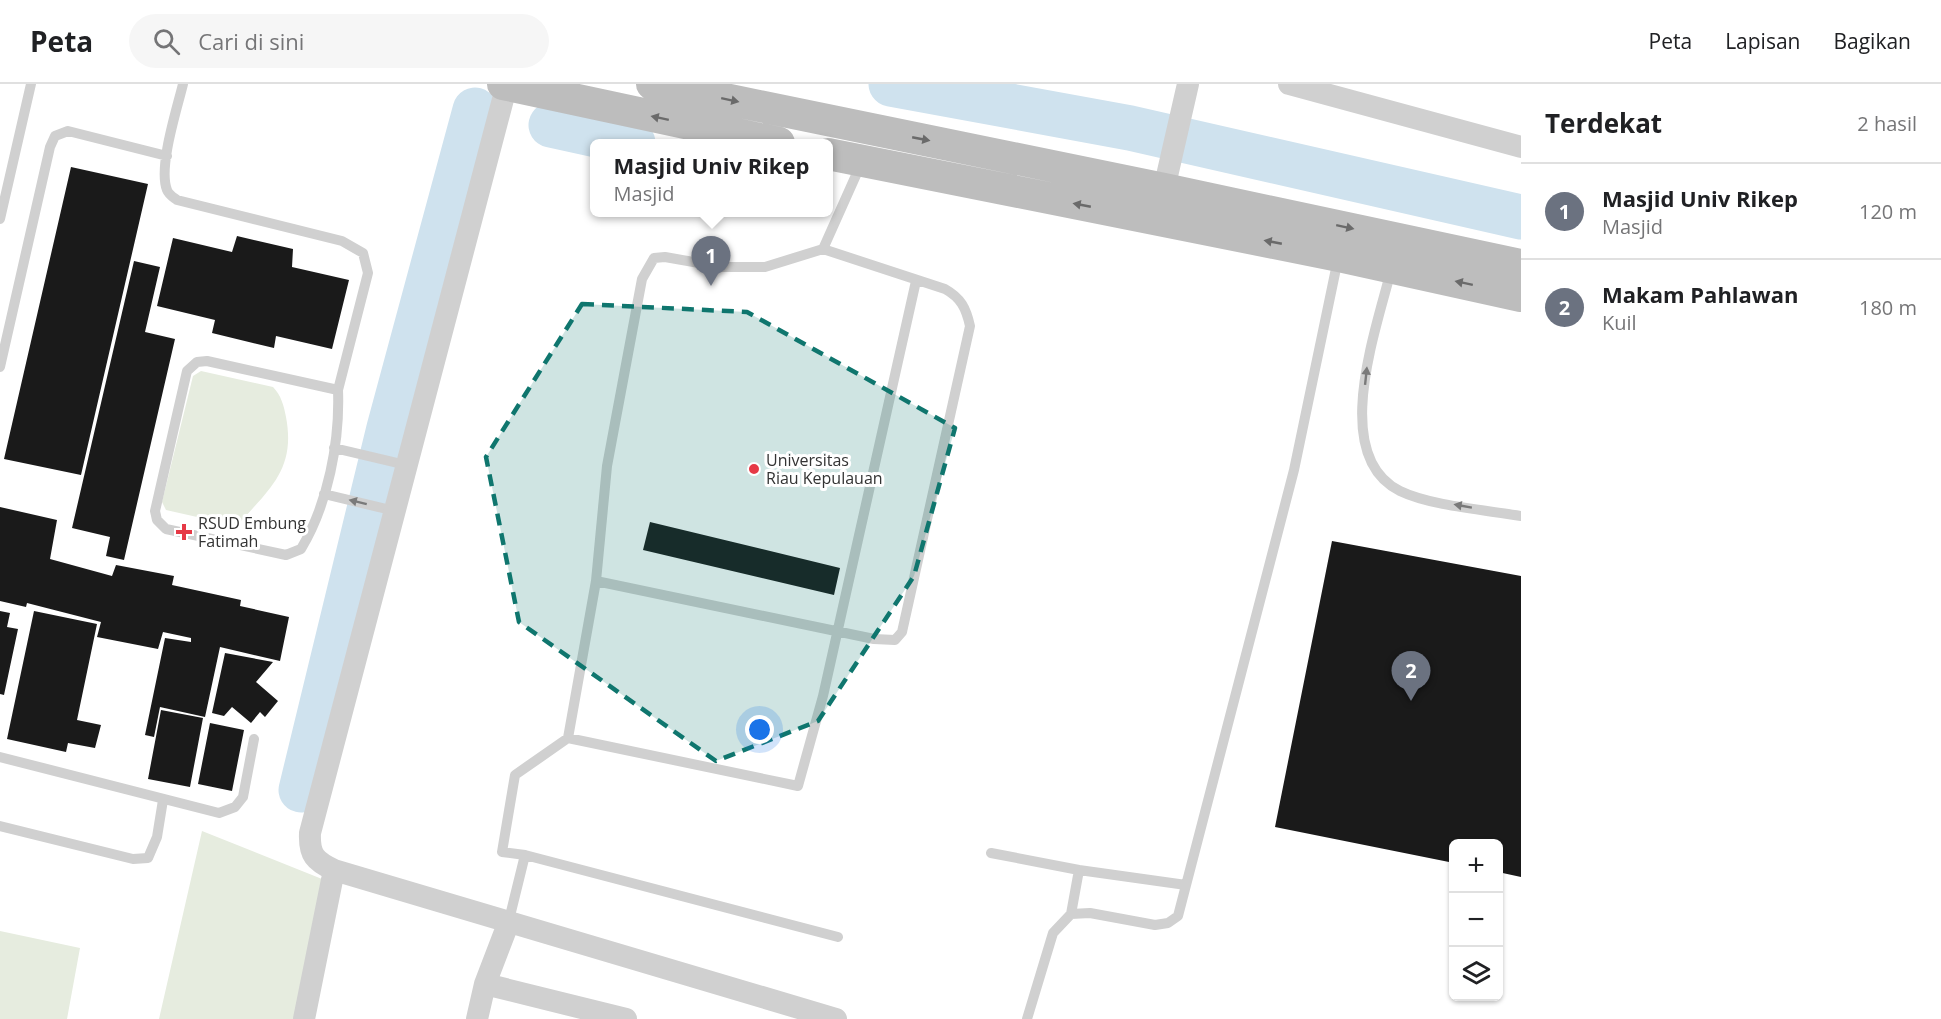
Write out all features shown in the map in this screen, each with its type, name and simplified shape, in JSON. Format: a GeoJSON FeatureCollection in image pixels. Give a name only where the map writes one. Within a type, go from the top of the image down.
{"type":"FeatureCollection","features":[{"type":"Feature","properties":{"kind":"main road"},"geometry":{"type":"LineString","coordinates":[[505,84],[756,139]]}},
{"type":"Feature","properties":{"kind":"main road"},"geometry":{"type":"LineString","coordinates":[[652,84],[866,145],[1337,264],[1396,253],[1521,266]]}},
{"type":"Feature","properties":{"kind":"main road"},"geometry":{"type":"LineString","coordinates":[[833,153],[866,145],[1164,189],[1396,253],[1521,296]]}},
{"type":"Feature","properties":{"kind":"street"},"geometry":{"type":"LineString","coordinates":[[505,84],[398,464],[310,832],[312,856],[334,870],[508,924],[836,1019]]}},
{"type":"Feature","properties":{"kind":"street"},"geometry":{"type":"LineString","coordinates":[[1164,189],[1188,84]]}},
{"type":"Feature","properties":{"kind":"street"},"geometry":{"type":"LineString","coordinates":[[1289,84],[1521,147]]}},
{"type":"Feature","properties":{"kind":"street"},"geometry":{"type":"LineString","coordinates":[[304,1019],[334,870]]}},
{"type":"Feature","properties":{"kind":"street"},"geometry":{"type":"LineString","coordinates":[[477,1019],[485,984],[508,924]]}},
{"type":"Feature","properties":{"kind":"street"},"geometry":{"type":"LineString","coordinates":[[485,984],[579,1013],[626,1019]]}},
{"type":"Feature","properties":{"kind":"lane"},"geometry":{"type":"LineString","coordinates":[[0,219],[31,84]]}},
{"type":"Feature","properties":{"kind":"lane"},"geometry":{"type":"LineString","coordinates":[[183,84],[167,156],[165,183],[168,194],[177,200],[342,241],[363,253],[368,273],[338,390],[339,417],[324,494],[312,532],[302,549],[286,555],[166,529],[157,520],[155,511],[187,371],[197,362],[207,361],[338,390]]}},
{"type":"Feature","properties":{"kind":"lane"},"geometry":{"type":"LineString","coordinates":[[0,367],[50,147],[55,136],[68,131],[167,156]]}},
{"type":"Feature","properties":{"kind":"lane"},"geometry":{"type":"LineString","coordinates":[[823,249],[866,145]]}},
{"type":"Feature","properties":{"kind":"lane"},"geometry":{"type":"LineString","coordinates":[[596,581],[837,632],[886,641],[895,640],[902,632],[905,621],[970,326],[965,308],[956,295],[945,289],[823,249],[765,267],[722,267],[665,257],[654,258],[647,266],[642,279],[607,466],[596,581],[568,738],[515,775],[502,852],[525,855],[838,937]]}},
{"type":"Feature","properties":{"kind":"lane"},"geometry":{"type":"LineString","coordinates":[[1396,253],[1365,372],[1363,426],[1368,456],[1386,483],[1401,492],[1418,498],[1521,516]]}},
{"type":"Feature","properties":{"kind":"lane"},"geometry":{"type":"LineString","coordinates":[[1071,914],[1090,913],[1155,926],[1168,923],[1178,916],[1294,470],[1337,264]]}},
{"type":"Feature","properties":{"kind":"lane"},"geometry":{"type":"LineString","coordinates":[[568,738],[798,786],[823,696],[916,281]]}},
{"type":"Feature","properties":{"kind":"lane"},"geometry":{"type":"LineString","coordinates":[[334,448],[398,464]]}},
{"type":"Feature","properties":{"kind":"lane"},"geometry":{"type":"LineString","coordinates":[[324,494],[388,509]]}},
{"type":"Feature","properties":{"kind":"lane"},"geometry":{"type":"LineString","coordinates":[[0,757],[219,813],[236,807],[243,797],[254,739]]}},
{"type":"Feature","properties":{"kind":"lane"},"geometry":{"type":"LineString","coordinates":[[0,826],[133,859],[148,858],[157,837],[163,800]]}},
{"type":"Feature","properties":{"kind":"lane"},"geometry":{"type":"LineString","coordinates":[[991,853],[1079,870],[1186,885]]}},
{"type":"Feature","properties":{"kind":"lane"},"geometry":{"type":"LineString","coordinates":[[508,924],[525,855]]}},
{"type":"Feature","properties":{"kind":"lane"},"geometry":{"type":"LineString","coordinates":[[1027,1019],[1053,933],[1071,914],[1079,870]]}},
{"type":"Feature","properties":{"kind":"highlighted area"},"geometry":{"type":"Polygon","coordinates":[[[582,304],[747,312],[955,428],[914,576],[818,721],[716,761],[519,622],[486,457],[582,304]]]}},
{"type":"Feature","properties":{"kind":"shaded area"},"geometry":{"type":"Polygon","coordinates":[[[201,371],[273,387],[280,397],[286,417],[287,451],[283,465],[269,489],[237,526],[166,510],[162,502],[193,376],[201,371]]]}},
{"type":"Feature","properties":{"kind":"shaded area"},"geometry":{"type":"Polygon","coordinates":[[[202,831],[332,883],[306,1019],[159,1019],[202,831]]]}},
{"type":"Feature","properties":{"kind":"shaded area"},"geometry":{"type":"Polygon","coordinates":[[[0,931],[80,948],[67,1019],[0,1019],[0,931]]]}},
{"type":"Feature","properties":{"kind":"building"},"geometry":{"type":"Polygon","coordinates":[[[71,167],[148,184],[81,475],[4,459],[71,167]]]}},
{"type":"Feature","properties":{"kind":"building"},"geometry":{"type":"Polygon","coordinates":[[[237,236],[293,249],[292,267],[349,280],[332,349],[276,336],[274,348],[212,333],[215,320],[157,306],[173,238],[232,252],[237,236]]]}},
{"type":"Feature","properties":{"kind":"building"},"geometry":{"type":"Polygon","coordinates":[[[134,261],[160,267],[145,332],[175,339],[124,560],[106,556],[110,537],[72,528],[134,261]]]}},
{"type":"Feature","properties":{"kind":"building"},"geometry":{"type":"Polygon","coordinates":[[[0,507],[57,520],[50,559],[112,576],[116,565],[174,576],[172,585],[241,600],[240,606],[289,617],[280,661],[220,647],[205,717],[160,707],[154,737],[145,735],[165,638],[191,642],[191,638],[163,632],[158,649],[97,637],[101,622],[27,603],[26,607],[0,601],[0,507]]]}},
{"type":"Feature","properties":{"kind":"building"},"geometry":{"type":"Polygon","coordinates":[[[650,522],[840,568],[834,595],[643,550],[650,522]]]}},
{"type":"Feature","properties":{"kind":"building"},"geometry":{"type":"Polygon","coordinates":[[[1332,541],[1521,576],[1521,877],[1503,873],[1503,839],[1449,839],[1449,862],[1275,827],[1332,541]]]}},
{"type":"Feature","properties":{"kind":"building"},"geometry":{"type":"Polygon","coordinates":[[[0,611],[10,613],[7,627],[18,629],[4,695],[0,694],[0,611]]]}},
{"type":"Feature","properties":{"kind":"building"},"geometry":{"type":"Polygon","coordinates":[[[34,611],[97,624],[77,720],[101,725],[95,748],[68,743],[66,752],[7,739],[34,611]]]}},
{"type":"Feature","properties":{"kind":"building"},"geometry":{"type":"Polygon","coordinates":[[[225,653],[273,662],[256,682],[278,701],[265,717],[260,712],[251,723],[232,707],[224,716],[212,713],[225,653]]]}},
{"type":"Feature","properties":{"kind":"building"},"geometry":{"type":"Polygon","coordinates":[[[161,710],[203,718],[190,787],[148,779],[161,710]]]}},
{"type":"Feature","properties":{"kind":"building"},"geometry":{"type":"Polygon","coordinates":[[[210,723],[244,730],[232,791],[198,784],[210,723]]]}},
{"type":"Feature","properties":{"kind":"waterway"},"geometry":{"type":"LineString","coordinates":[[891,84],[1130,128],[1521,217]]}},
{"type":"Feature","properties":{"kind":"waterway"},"geometry":{"type":"LineString","coordinates":[[301,790],[389,428],[475,110]]}},
{"type":"Feature","properties":{"kind":"waterway"},"geometry":{"type":"LineString","coordinates":[[551,125],[615,139]]}},
{"type":"Feature","properties":{"kind":"place","name":"Masjid Univ Rikep"},"geometry":{"type":"Point","coordinates":[711,286]}},
{"type":"Feature","properties":{"kind":"place","name":"Universitas Riau Kepulauan"},"geometry":{"type":"Point","coordinates":[754,469]}},
{"type":"Feature","properties":{"kind":"place","name":"RSUD Embung Fatimah"},"geometry":{"type":"Point","coordinates":[184,532]}},
{"type":"Feature","properties":{"kind":"place","name":"Makam Pahlawan"},"geometry":{"type":"Point","coordinates":[1411,701]}}]}
